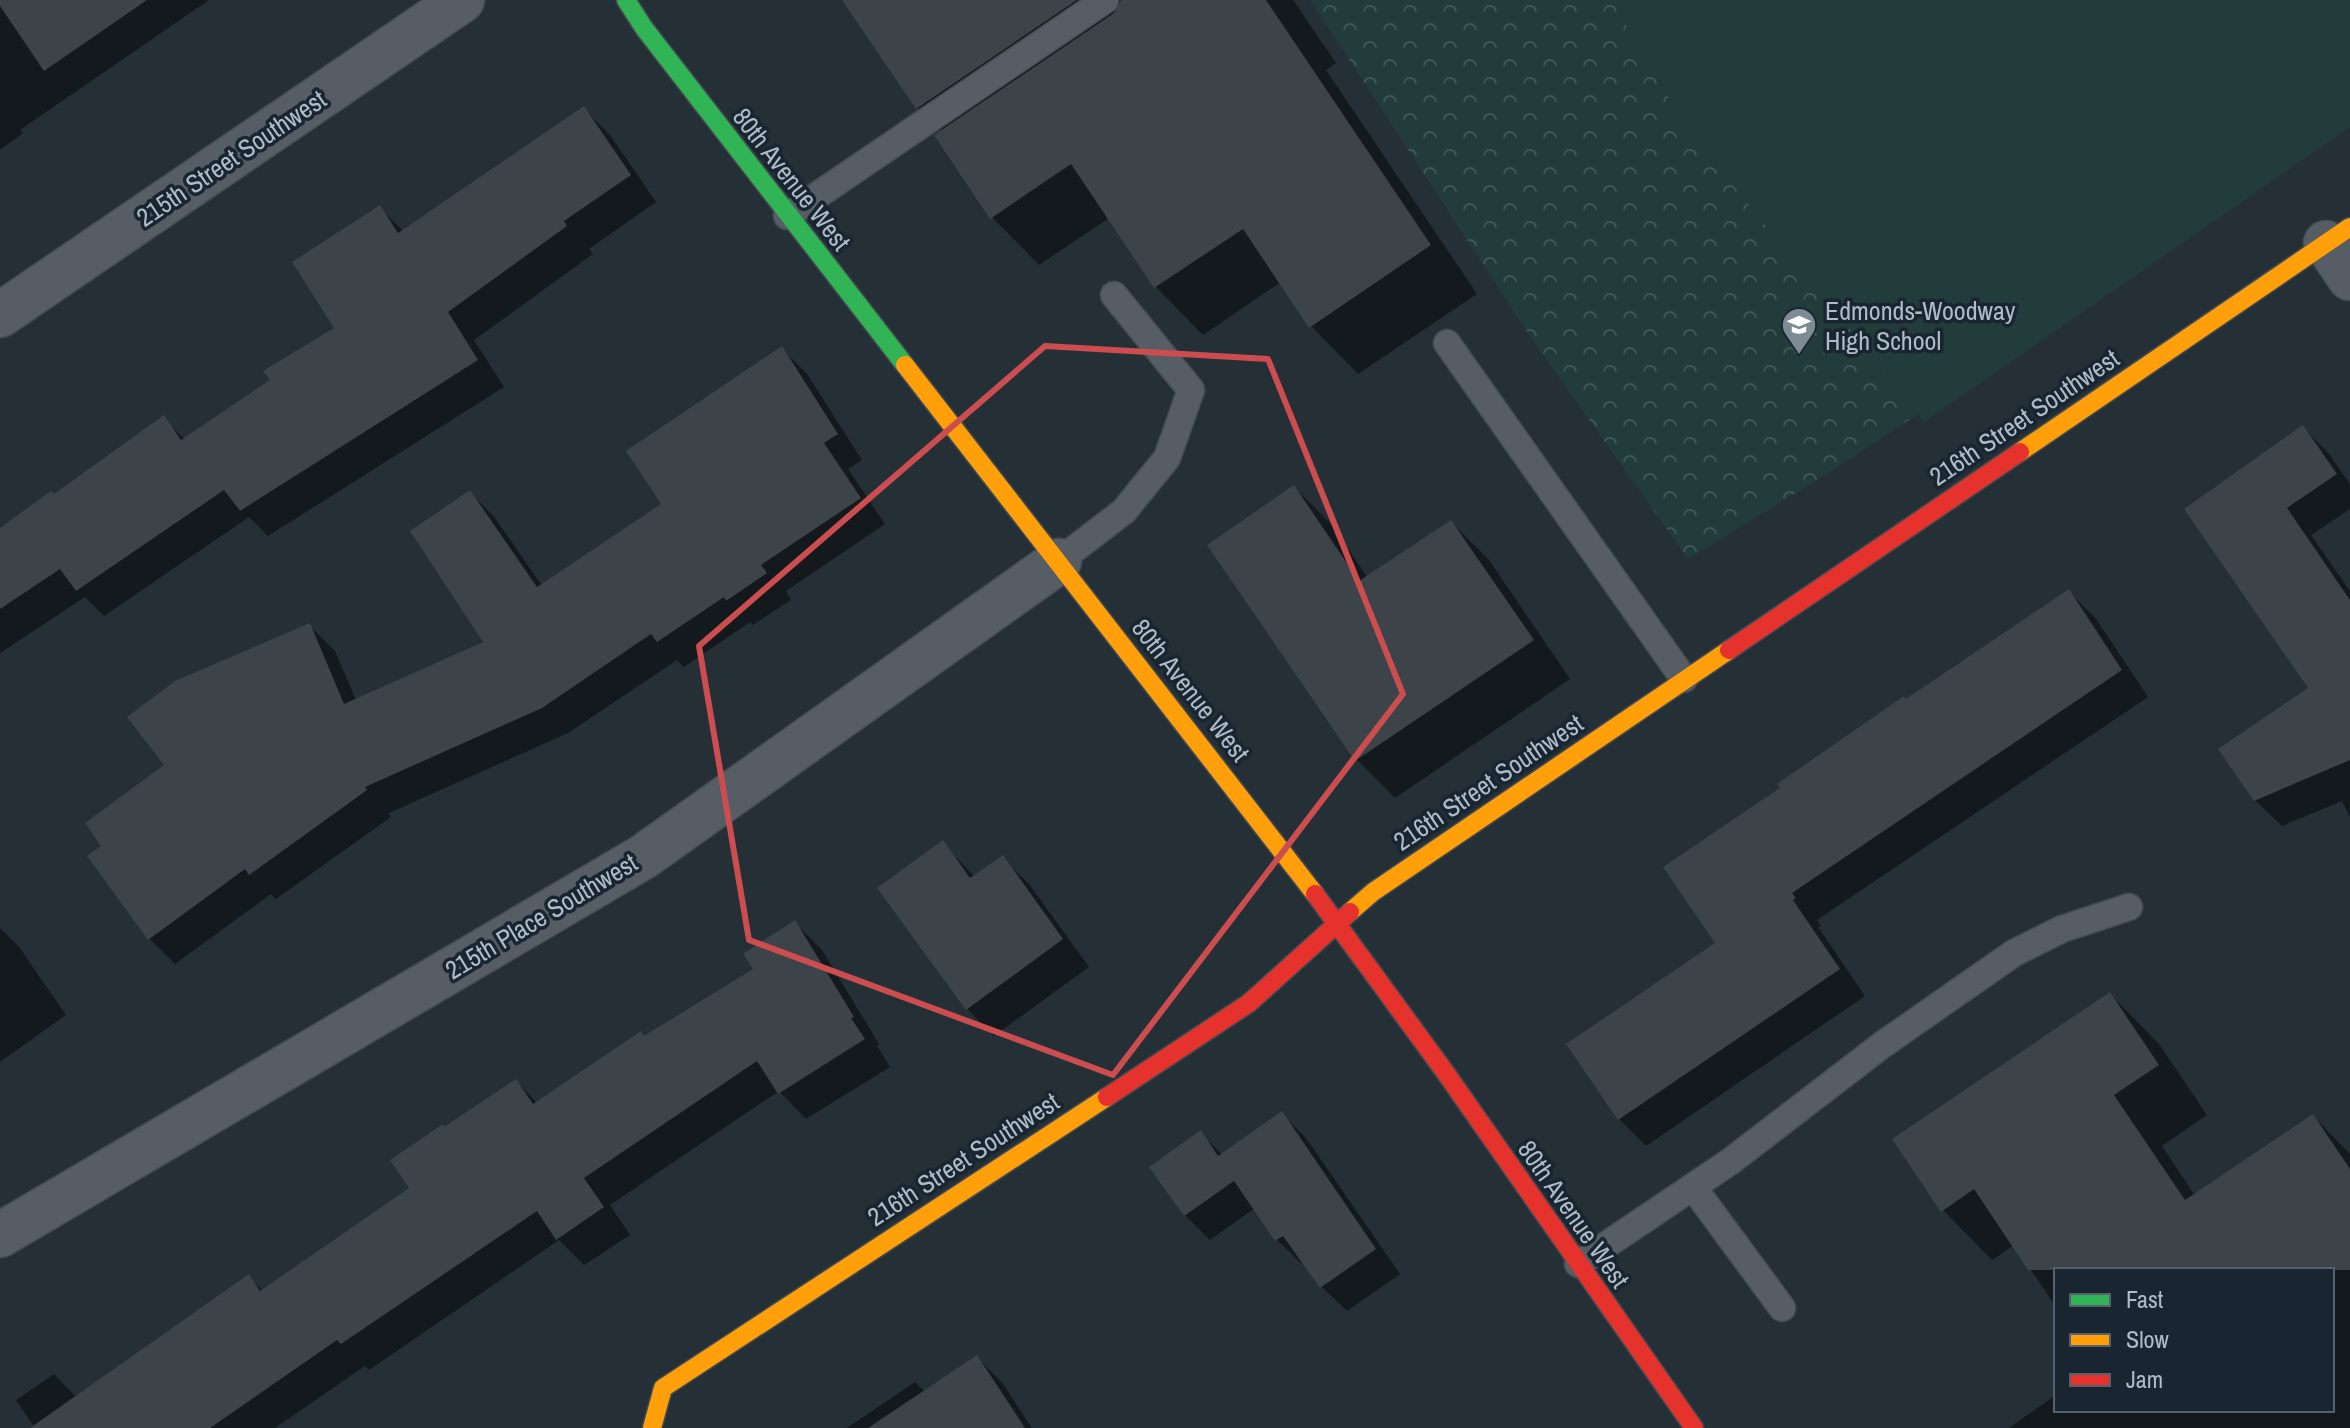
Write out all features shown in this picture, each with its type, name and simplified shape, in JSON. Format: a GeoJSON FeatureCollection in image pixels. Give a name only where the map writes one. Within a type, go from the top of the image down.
{"type":"FeatureCollection","features":[{"type":"Feature","properties":{"kind":"street","name":"215th Street Southwest"},"geometry":{"type":"LineString","coordinates":[[0,315],[462,0]]}},
{"type":"Feature","properties":{"kind":"street","name":"80th Avenue West"},"geometry":{"type":"LineString","coordinates":[[626,0],[787,216],[1059,561],[1338,924],[1694,1428]]}},
{"type":"Feature","properties":{"kind":"street","name":"216th Street Southwest"},"geometry":{"type":"LineString","coordinates":[[652,1428],[663,1388],[1249,1003],[1373,892],[1684,679],[2342,249]]}},
{"type":"Feature","properties":{"kind":"street","name":"215th Place Southwest"},"geometry":{"type":"LineString","coordinates":[[0,1235],[643,857],[1059,561]]}},
{"type":"Feature","properties":{"kind":"lane"},"geometry":{"type":"LineString","coordinates":[[787,216],[1105,0]]}},
{"type":"Feature","properties":{"kind":"lane"},"geometry":{"type":"LineString","coordinates":[[1059,561],[1124,511],[1167,458],[1191,390],[1114,295]]}},
{"type":"Feature","properties":{"kind":"lane"},"geometry":{"type":"LineString","coordinates":[[1447,343],[1684,679]]}},
{"type":"Feature","properties":{"kind":"lane"},"geometry":{"type":"LineString","coordinates":[[1578,1264],[1731,1161],[1882,1045],[2014,953],[2062,929],[2129,907]]}},
{"type":"Feature","properties":{"kind":"lane"},"geometry":{"type":"LineString","coordinates":[[1693,1187],[1782,1308]]}},
{"type":"Feature","properties":{"kind":"highlighted area"},"geometry":{"type":"Polygon","coordinates":[[[1045,346],[1268,359],[1403,694],[1113,1075],[749,940],[699,646],[1045,346]]]}},
{"type":"Feature","properties":{"kind":"green space"},"geometry":{"type":"Polygon","coordinates":[[[1310,0],[1611,0],[1686,127],[1918,414],[1688,559],[1532,339],[1310,0]]]}},
{"type":"Feature","properties":{"kind":"green space"},"geometry":{"type":"Polygon","coordinates":[[[1611,0],[2350,0],[2350,127],[1924,422],[1686,127],[1611,0]]]}},
{"type":"Feature","properties":{"kind":"building"},"geometry":{"type":"Polygon","coordinates":[[[0,0],[147,0],[44,71],[0,6],[0,0]]]}},
{"type":"Feature","properties":{"kind":"building"},"geometry":{"type":"Polygon","coordinates":[[[842,0],[1077,0],[916,109],[842,0]]]}},
{"type":"Feature","properties":{"kind":"building"},"geometry":{"type":"Polygon","coordinates":[[[1121,0],[1266,0],[1431,245],[1309,328],[1243,229],[1154,288],[1071,164],[990,219],[934,135],[1114,13],[1121,0]]]}},
{"type":"Feature","properties":{"kind":"building"},"geometry":{"type":"Polygon","coordinates":[[[584,106],[631,175],[564,221],[567,226],[448,312],[478,360],[240,511],[224,490],[76,591],[60,569],[0,609],[0,528],[51,491],[54,494],[164,415],[181,440],[270,380],[263,371],[334,328],[292,262],[380,205],[398,233],[584,106]]]}},
{"type":"Feature","properties":{"kind":"building"},"geometry":{"type":"Polygon","coordinates":[[[782,346],[838,434],[824,443],[861,498],[761,565],[767,573],[726,601],[724,597],[657,642],[651,634],[542,708],[365,787],[367,790],[249,875],[245,869],[148,940],[87,856],[101,846],[85,823],[164,765],[127,717],[175,681],[310,623],[344,704],[483,642],[410,531],[470,490],[537,587],[661,504],[626,451],[782,346]]]}},
{"type":"Feature","properties":{"kind":"building"},"geometry":{"type":"Polygon","coordinates":[[[2303,425],[2337,474],[2287,508],[2350,600],[2350,760],[2254,801],[2218,749],[2308,688],[2184,509],[2303,425]]]}},
{"type":"Feature","properties":{"kind":"building"},"geometry":{"type":"Polygon","coordinates":[[[1294,485],[1359,581],[1451,520],[1534,640],[1355,761],[1207,545],[1294,485]]]}},
{"type":"Feature","properties":{"kind":"building"},"geometry":{"type":"Polygon","coordinates":[[[2069,589],[2122,670],[1792,893],[1796,898],[1793,900],[1840,969],[1618,1120],[1566,1044],[1715,943],[1663,867],[1780,788],[1777,784],[1904,696],[1906,699],[2069,589]]]}},
{"type":"Feature","properties":{"kind":"building"},"geometry":{"type":"Polygon","coordinates":[[[943,840],[970,878],[1003,855],[1063,939],[966,1010],[877,888],[943,840]]]}},
{"type":"Feature","properties":{"kind":"building"},"geometry":{"type":"Polygon","coordinates":[[[795,920],[865,1039],[778,1094],[757,1061],[584,1178],[604,1207],[556,1240],[537,1211],[341,1344],[337,1340],[210,1428],[30,1428],[249,1274],[260,1291],[409,1188],[390,1160],[443,1124],[444,1127],[516,1079],[533,1104],[641,1031],[644,1036],[753,969],[743,954],[795,920]]]}},
{"type":"Feature","properties":{"kind":"building"},"geometry":{"type":"Polygon","coordinates":[[[2110,992],[2159,1065],[2114,1095],[2185,1200],[2313,1114],[2350,1169],[2350,1270],[2028,1270],[1974,1189],[1941,1212],[1892,1139],[2110,992]]]}},
{"type":"Feature","properties":{"kind":"building"},"geometry":{"type":"Polygon","coordinates":[[[1282,1111],[1376,1249],[1320,1288],[1283,1236],[1275,1241],[1234,1181],[1184,1216],[1149,1167],[1201,1130],[1218,1156],[1282,1111]]]}},
{"type":"Feature","properties":{"kind":"building"},"geometry":{"type":"Polygon","coordinates":[[[977,1355],[1025,1428],[868,1428],[977,1355]]]}},
{"type":"Feature","properties":{"kind":"traffic: fast"},"geometry":{"type":"LineString","coordinates":[[626,0],[644,28],[905,365]]}},
{"type":"Feature","properties":{"kind":"traffic: slow"},"geometry":{"type":"LineString","coordinates":[[2020,452],[2350,227]]}},
{"type":"Feature","properties":{"kind":"traffic: slow"},"geometry":{"type":"LineString","coordinates":[[905,365],[1315,894]]}},
{"type":"Feature","properties":{"kind":"traffic: slow"},"geometry":{"type":"LineString","coordinates":[[1350,912],[1373,892],[1729,650]]}},
{"type":"Feature","properties":{"kind":"traffic: slow"},"geometry":{"type":"LineString","coordinates":[[652,1428],[663,1388],[1107,1097]]}},
{"type":"Feature","properties":{"kind":"traffic: jam"},"geometry":{"type":"LineString","coordinates":[[1729,650],[2020,452]]}},
{"type":"Feature","properties":{"kind":"traffic: jam"},"geometry":{"type":"LineString","coordinates":[[1315,894],[1445,1072],[1694,1428]]}},
{"type":"Feature","properties":{"kind":"traffic: jam"},"geometry":{"type":"LineString","coordinates":[[1107,1097],[1249,1003],[1350,912]]}},
{"type":"Feature","properties":{"kind":"place","name":"Edmonds-Woodway High School"},"geometry":{"type":"Point","coordinates":[1799,356]}}]}
